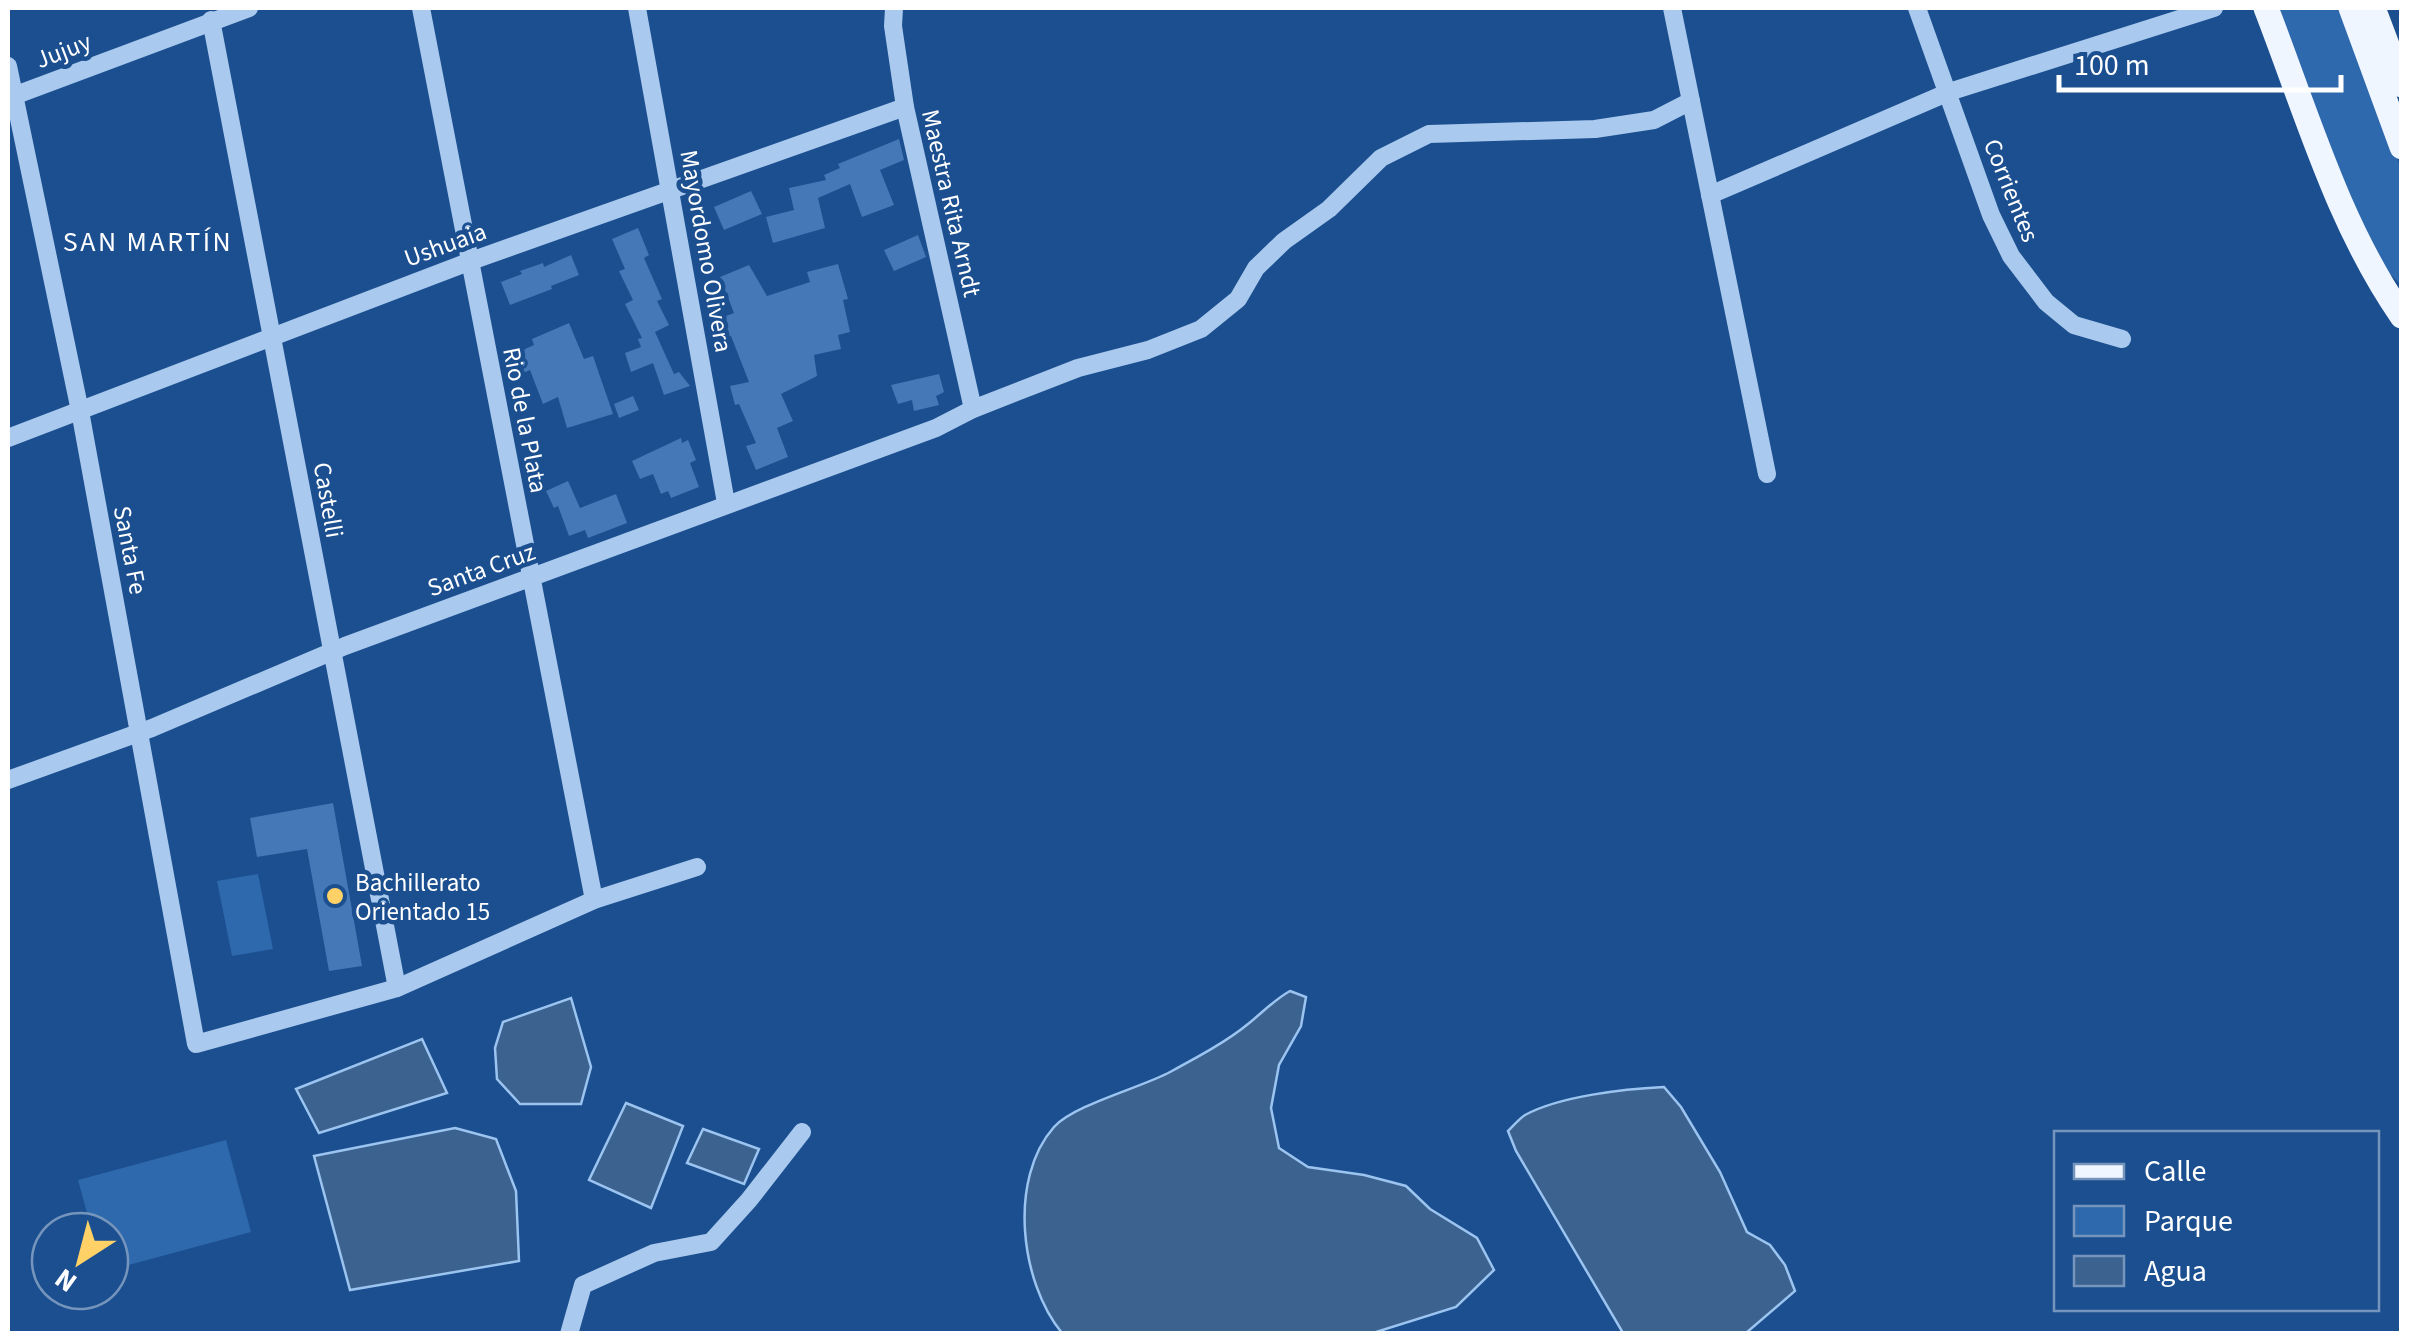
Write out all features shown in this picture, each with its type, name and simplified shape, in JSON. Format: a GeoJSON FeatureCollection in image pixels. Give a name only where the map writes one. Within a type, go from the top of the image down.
{"type":"FeatureCollection","features":[{"type":"Feature","properties":{"kind":"main road"},"geometry":{"type":"LineString","coordinates":[[2266,8],[2344,210],[2402,316]]}},
{"type":"Feature","properties":{"kind":"main road"},"geometry":{"type":"LineString","coordinates":[[2351,8],[2402,147]]}},
{"type":"Feature","properties":{"kind":"main road"},"geometry":{"type":"LineString","coordinates":[[2373,8],[2402,86]]}},
{"type":"Feature","properties":{"kind":"street","name":"Jujuy"},"geometry":{"type":"LineString","coordinates":[[10,97],[248,8]]}},
{"type":"Feature","properties":{"kind":"street","name":"Rio de la Plata"},"geometry":{"type":"LineString","coordinates":[[421,8],[594,900]]}},
{"type":"Feature","properties":{"kind":"street","name":"Mayordomo Olivera"},"geometry":{"type":"LineString","coordinates":[[638,8],[726,504]]}},
{"type":"Feature","properties":{"kind":"street","name":"Maestra Rita Arndt"},"geometry":{"type":"LineString","coordinates":[[894,8],[905,107],[973,409]]}},
{"type":"Feature","properties":{"kind":"street"},"geometry":{"type":"LineString","coordinates":[[1672,8],[1767,474]]}},
{"type":"Feature","properties":{"kind":"street","name":"Corrientes"},"geometry":{"type":"LineString","coordinates":[[1917,8],[1991,215],[2011,256],[2046,302],[2074,325],[2122,338]]}},
{"type":"Feature","properties":{"kind":"street"},"geometry":{"type":"LineString","coordinates":[[1710,195],[1949,92],[2214,8]]}},
{"type":"Feature","properties":{"kind":"street","name":"Castelli"},"geometry":{"type":"LineString","coordinates":[[211,20],[397,988]]}},
{"type":"Feature","properties":{"kind":"street","name":"Santa Fe"},"geometry":{"type":"LineString","coordinates":[[8,66],[10,97],[80,412],[196,1044],[397,988]]}},
{"type":"Feature","properties":{"kind":"street","name":"Santa Cruz"},"geometry":{"type":"LineString","coordinates":[[8,780],[140,732],[332,652],[936,428],[973,409],[1078,368],[1148,350],[1201,329],[1238,299],[1256,268],[1270,254],[1329,209],[1381,158],[1429,134],[1596,129],[1654,120],[1691,100]]}},
{"type":"Feature","properties":{"kind":"street","name":"Ushuaia"},"geometry":{"type":"LineString","coordinates":[[8,438],[273,334],[905,107]]}},
{"type":"Feature","properties":{"kind":"street"},"geometry":{"type":"LineString","coordinates":[[397,988],[594,900],[697,867]]}},
{"type":"Feature","properties":{"kind":"street"},"geometry":{"type":"LineString","coordinates":[[569,1334],[582,1284],[654,1253],[711,1242],[802,1132]]}},
{"type":"Feature","properties":{"kind":"green space"},"geometry":{"type":"Polygon","coordinates":[[[2276,8],[2343,8],[2401,169],[2401,285],[2363,234],[2276,8]]]}},
{"type":"Feature","properties":{"kind":"green space"},"geometry":{"type":"Polygon","coordinates":[[[258,874],[273,949],[232,956],[217,881],[258,874]]]}},
{"type":"Feature","properties":{"kind":"green space"},"geometry":{"type":"Polygon","coordinates":[[[226,1140],[251,1232],[130,1265],[130,1211],[87,1211],[78,1180],[226,1140]]]}},
{"type":"Feature","properties":{"kind":"water"},"geometry":{"type":"Polygon","coordinates":[[[1290,991],[1306,997],[1301,1026],[1279,1065],[1271,1108],[1279,1148],[1308,1167],[1406,1186],[1430,1209],[1477,1238],[1494,1270],[1456,1307],[1373,1333],[1062,1333],[1037,1287],[1025,1230],[1025,1202],[1039,1149],[1063,1119],[1158,1078],[1200,1055],[1239,1031],[1290,991]]]}},
{"type":"Feature","properties":{"kind":"water"},"geometry":{"type":"Polygon","coordinates":[[[571,998],[591,1067],[581,1104],[520,1104],[497,1079],[495,1048],[503,1022],[571,998]]]}},
{"type":"Feature","properties":{"kind":"water"},"geometry":{"type":"Polygon","coordinates":[[[422,1039],[447,1093],[319,1133],[296,1089],[422,1039]]]}},
{"type":"Feature","properties":{"kind":"water"},"geometry":{"type":"Polygon","coordinates":[[[1664,1087],[1681,1107],[1720,1172],[1747,1232],[1770,1245],[1785,1265],[1795,1291],[1746,1333],[1623,1333],[1508,1131],[1525,1115],[1556,1103],[1664,1087]]]}},
{"type":"Feature","properties":{"kind":"water"},"geometry":{"type":"Polygon","coordinates":[[[626,1103],[683,1126],[651,1208],[589,1180],[626,1103]]]}},
{"type":"Feature","properties":{"kind":"water"},"geometry":{"type":"Polygon","coordinates":[[[455,1128],[496,1139],[516,1191],[519,1261],[350,1290],[314,1156],[455,1128]]]}},
{"type":"Feature","properties":{"kind":"water"},"geometry":{"type":"Polygon","coordinates":[[[703,1129],[759,1149],[744,1184],[687,1163],[703,1129]]]}},
{"type":"Feature","properties":{"kind":"building"},"geometry":{"type":"Polygon","coordinates":[[[899,139],[904,160],[880,170],[894,205],[862,217],[850,184],[818,198],[825,228],[773,243],[766,217],[794,210],[789,188],[826,180],[824,175],[840,168],[838,164],[899,139]]]}},
{"type":"Feature","properties":{"kind":"building"},"geometry":{"type":"Polygon","coordinates":[[[751,191],[762,214],[724,230],[714,207],[751,191]]]}},
{"type":"Feature","properties":{"kind":"building"},"geometry":{"type":"Polygon","coordinates":[[[638,228],[649,255],[644,258],[662,299],[657,301],[669,325],[655,332],[674,374],[679,372],[690,386],[664,395],[653,363],[631,372],[625,353],[641,347],[638,339],[642,338],[625,304],[633,300],[619,271],[625,269],[612,239],[638,228]]]}},
{"type":"Feature","properties":{"kind":"building"},"geometry":{"type":"Polygon","coordinates":[[[918,235],[926,257],[894,271],[884,250],[918,235]]]}},
{"type":"Feature","properties":{"kind":"building"},"geometry":{"type":"Polygon","coordinates":[[[571,255],[579,275],[510,305],[501,282],[522,274],[520,271],[543,263],[544,267],[571,255]]]}},
{"type":"Feature","properties":{"kind":"building"},"geometry":{"type":"Polygon","coordinates":[[[838,264],[848,299],[843,300],[850,332],[838,335],[841,349],[814,355],[817,376],[781,394],[793,421],[777,428],[788,457],[756,470],[746,446],[756,443],[739,404],[735,405],[730,386],[749,382],[731,336],[725,338],[718,319],[734,313],[720,277],[749,265],[767,296],[810,282],[807,272],[838,264]]]}},
{"type":"Feature","properties":{"kind":"building"},"geometry":{"type":"Polygon","coordinates":[[[569,323],[584,359],[593,356],[613,414],[567,428],[558,397],[543,404],[530,370],[514,377],[505,358],[534,345],[532,339],[569,323]]]}},
{"type":"Feature","properties":{"kind":"building"},"geometry":{"type":"Polygon","coordinates":[[[939,374],[944,392],[936,396],[939,405],[914,411],[912,400],[898,404],[891,385],[939,374]]]}},
{"type":"Feature","properties":{"kind":"building"},"geometry":{"type":"Polygon","coordinates":[[[633,396],[639,410],[619,418],[614,404],[633,396]]]}},
{"type":"Feature","properties":{"kind":"building"},"geometry":{"type":"Polygon","coordinates":[[[681,438],[682,443],[688,440],[696,460],[690,463],[699,487],[671,498],[668,491],[661,494],[653,474],[640,479],[632,461],[681,438]]]}},
{"type":"Feature","properties":{"kind":"building"},"geometry":{"type":"Polygon","coordinates":[[[568,481],[580,508],[616,494],[627,523],[588,538],[585,530],[569,536],[558,506],[554,508],[546,491],[568,481]]]}},
{"type":"Feature","properties":{"kind":"building"},"geometry":{"type":"Polygon","coordinates":[[[333,803],[362,966],[329,971],[307,849],[257,857],[250,818],[333,803]]]}},
{"type":"Feature","properties":{"kind":"place","name":"Bachillerato Orientado 15"},"geometry":{"type":"Point","coordinates":[335,896]}},
{"type":"Feature","properties":{"kind":"district","name":"SAN MARTÍN"},"geometry":{"type":"Point","coordinates":[148,241]}}]}
